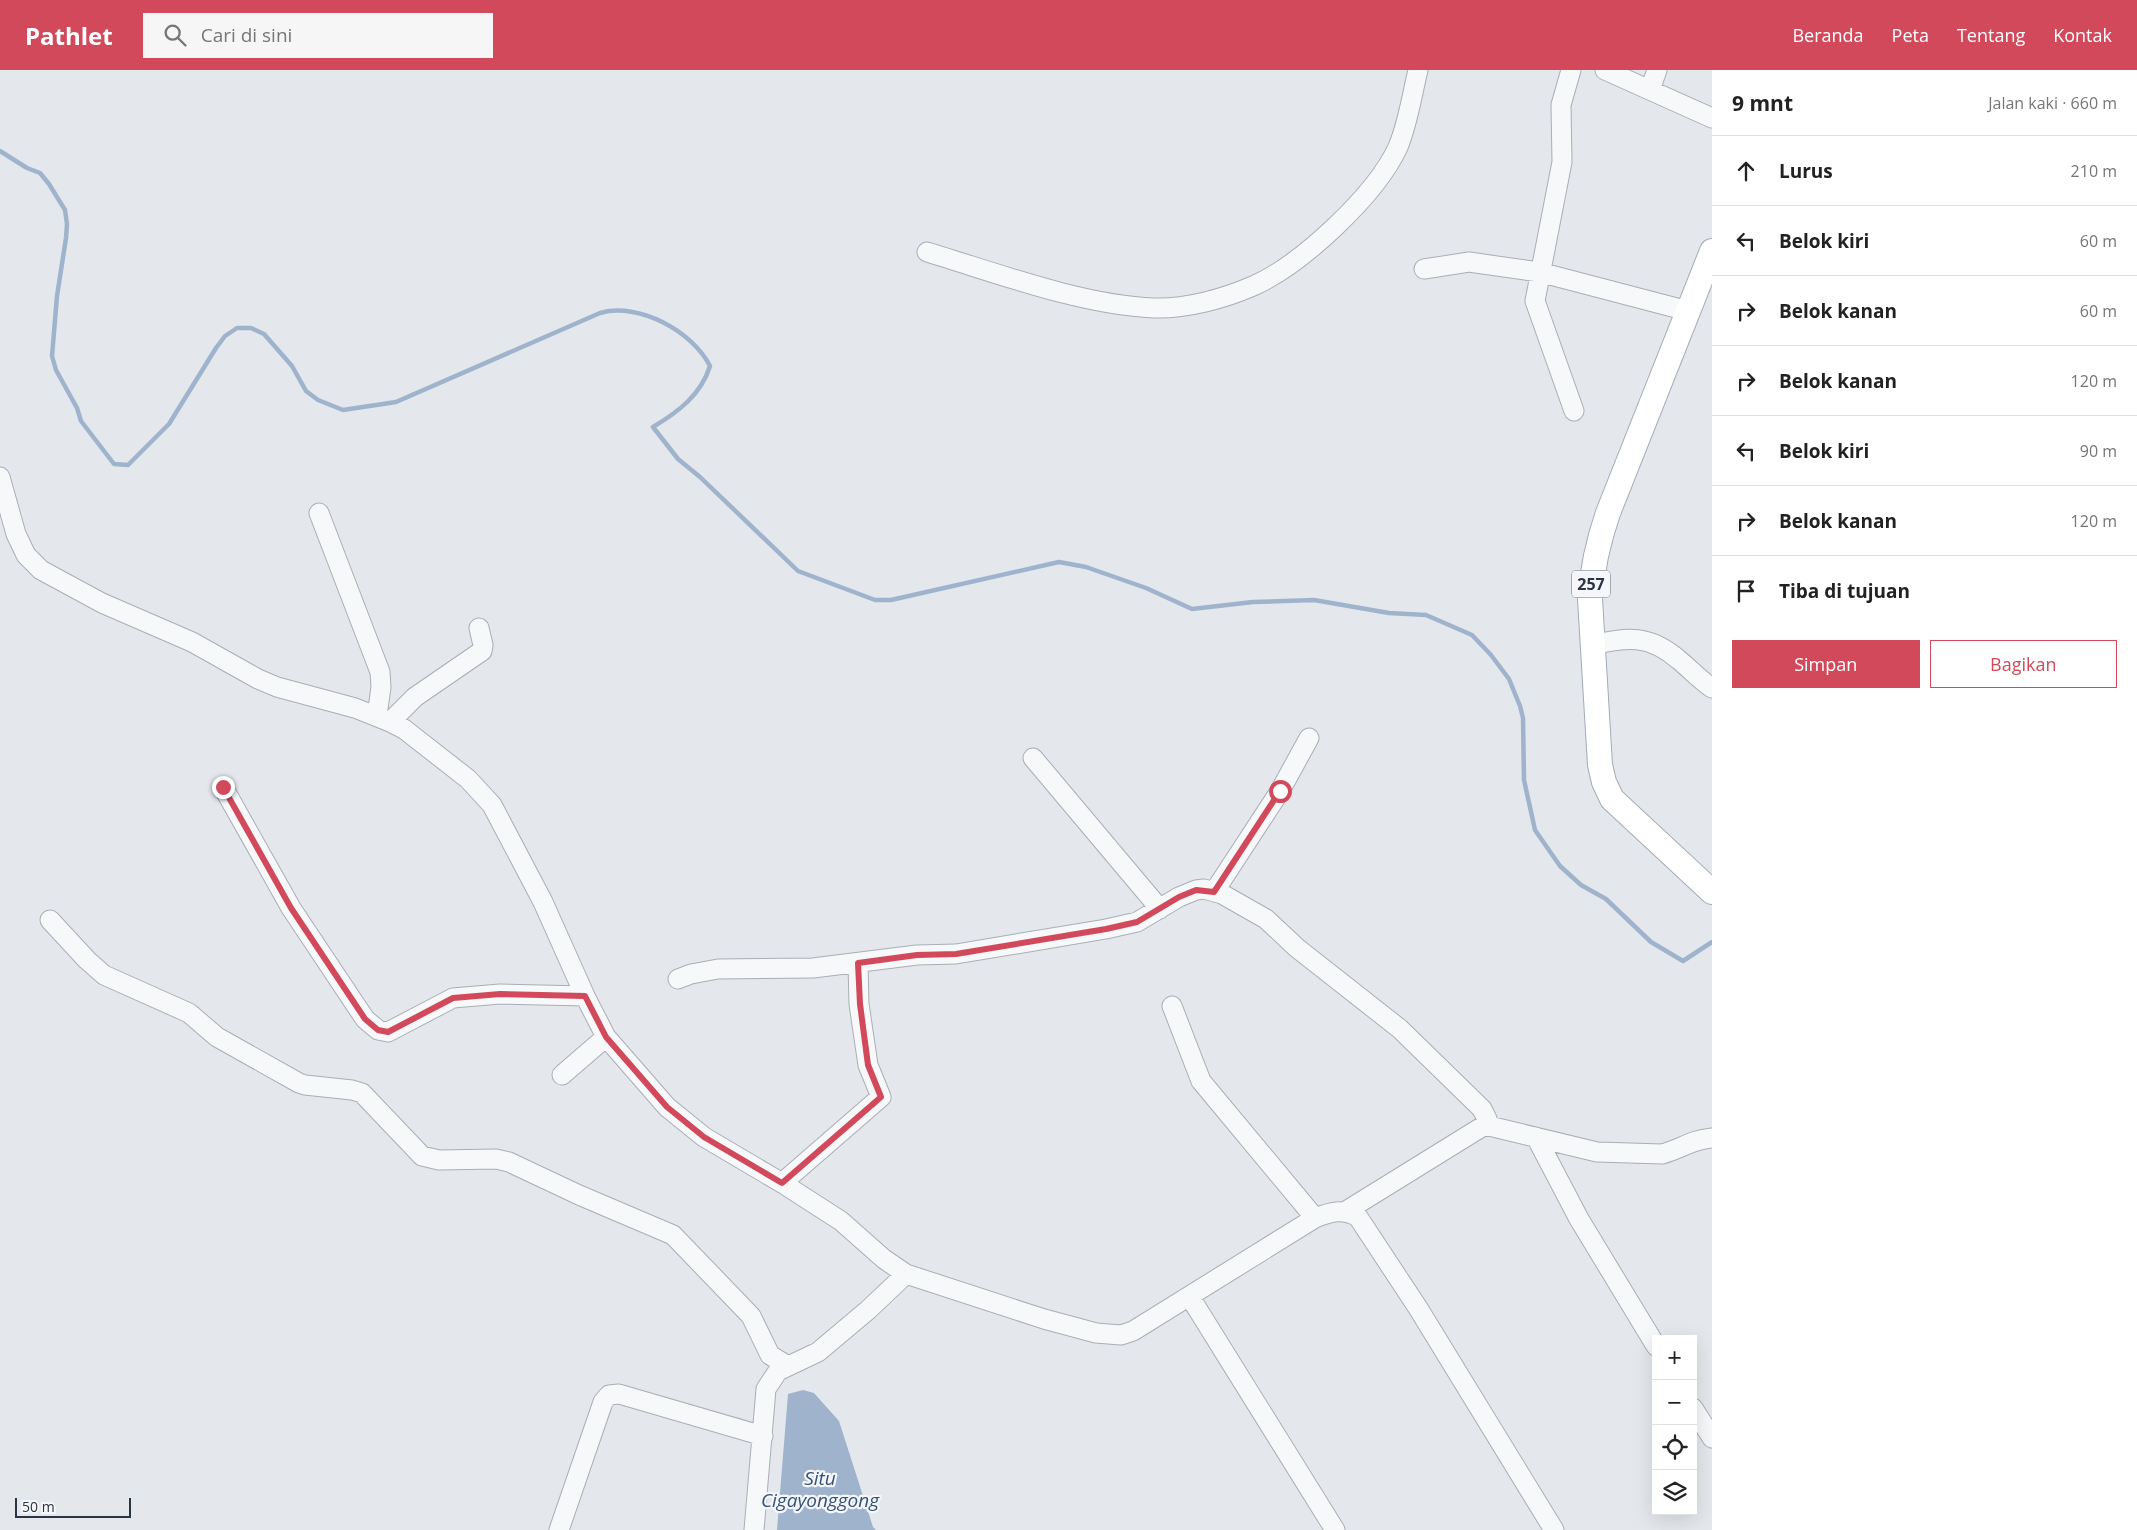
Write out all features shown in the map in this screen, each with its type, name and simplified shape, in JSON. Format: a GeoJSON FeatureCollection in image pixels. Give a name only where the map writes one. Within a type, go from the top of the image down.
{"type":"FeatureCollection","features":[{"type":"Feature","properties":{"kind":"main road","name":"257"},"geometry":{"type":"LineString","coordinates":[[1712,252],[1620,480],[1598,541],[1590,599],[1591,645],[1600,765],[1604,782],[1612,799],[1631,819],[1712,892]]}},
{"type":"Feature","properties":{"kind":"street"},"geometry":{"type":"LineString","coordinates":[[927,252],[1077,296],[1128,306],[1156,308],[1182,306],[1209,300],[1253,286],[1272,276],[1316,244],[1348,214],[1387,166],[1398,147],[1418,70]]}},
{"type":"Feature","properties":{"kind":"street"},"geometry":{"type":"LineString","coordinates":[[1571,70],[1561,105],[1562,162],[1535,293],[1536,308],[1574,411]]}},
{"type":"Feature","properties":{"kind":"street"},"geometry":{"type":"LineString","coordinates":[[1605,70],[1712,118]]}},
{"type":"Feature","properties":{"kind":"street"},"geometry":{"type":"LineString","coordinates":[[1650,90],[1657,70]]}},
{"type":"Feature","properties":{"kind":"street"},"geometry":{"type":"LineString","coordinates":[[1424,269],[1469,262],[1539,272],[1688,311]]}},
{"type":"Feature","properties":{"kind":"street"},"geometry":{"type":"LineString","coordinates":[[0,477],[16,534],[26,555],[41,570],[102,603],[192,642],[258,679],[277,687],[384,719],[404,729],[468,779],[492,805],[544,902],[585,996],[606,1037],[667,1107],[704,1137],[782,1183],[841,1221],[884,1258],[906,1274],[1044,1320],[1096,1333],[1121,1335],[1133,1331],[1190,1297],[1315,1218],[1333,1212],[1346,1211],[1485,1125],[1487,1119],[1482,1109],[1400,1029],[1297,948],[1266,919],[1222,894],[1214,892],[1196,890],[1179,897],[1137,922],[956,954],[917,955],[813,968],[718,969],[690,974],[678,979]]}},
{"type":"Feature","properties":{"kind":"street"},"geometry":{"type":"LineString","coordinates":[[319,513],[380,672],[384,719]]}},
{"type":"Feature","properties":{"kind":"street"},"geometry":{"type":"LineString","coordinates":[[384,719],[482,651],[483,644],[479,628]]}},
{"type":"Feature","properties":{"kind":"street"},"geometry":{"type":"LineString","coordinates":[[1591,645],[1620,639],[1649,640],[1678,659],[1712,688]]}},
{"type":"Feature","properties":{"kind":"street"},"geometry":{"type":"LineString","coordinates":[[1214,892],[1283,786],[1309,738]]}},
{"type":"Feature","properties":{"kind":"street"},"geometry":{"type":"LineString","coordinates":[[1032,758],[1160,909]]}},
{"type":"Feature","properties":{"kind":"street"},"geometry":{"type":"LineString","coordinates":[[223,787],[291,908],[365,1019],[378,1030],[388,1032],[453,998],[500,994],[585,996]]}},
{"type":"Feature","properties":{"kind":"street"},"geometry":{"type":"LineString","coordinates":[[50,920],[87,960],[104,975],[189,1013],[217,1037],[299,1083],[313,1087],[352,1090],[362,1093],[422,1156],[440,1160],[496,1159],[509,1162],[579,1195],[672,1235],[752,1316],[770,1355],[788,1366]]}},
{"type":"Feature","properties":{"kind":"street"},"geometry":{"type":"LineString","coordinates":[[782,1183],[881,1097],[868,1065],[860,1004],[858,963]]}},
{"type":"Feature","properties":{"kind":"street"},"geometry":{"type":"LineString","coordinates":[[1172,1006],[1201,1081],[1315,1218]]}},
{"type":"Feature","properties":{"kind":"street"},"geometry":{"type":"LineString","coordinates":[[562,1075],[606,1037]]}},
{"type":"Feature","properties":{"kind":"street"},"geometry":{"type":"LineString","coordinates":[[1485,1125],[1597,1152],[1662,1154],[1672,1152],[1687,1142],[1712,1138]]}},
{"type":"Feature","properties":{"kind":"street"},"geometry":{"type":"LineString","coordinates":[[1536,1138],[1579,1219],[1652,1339]]}},
{"type":"Feature","properties":{"kind":"street"},"geometry":{"type":"LineString","coordinates":[[1346,1211],[1358,1217],[1418,1308],[1554,1530]]}},
{"type":"Feature","properties":{"kind":"street"},"geometry":{"type":"LineString","coordinates":[[754,1530],[766,1389],[778,1371],[818,1352],[868,1310],[906,1274]]}},
{"type":"Feature","properties":{"kind":"street"},"geometry":{"type":"LineString","coordinates":[[1190,1297],[1334,1530]]}},
{"type":"Feature","properties":{"kind":"street"},"geometry":{"type":"LineString","coordinates":[[558,1530],[603,1402],[609,1395],[619,1394],[763,1436]]}},
{"type":"Feature","properties":{"kind":"street"},"geometry":{"type":"LineString","coordinates":[[1697,1414],[1712,1438]]}},
{"type":"Feature","properties":{"kind":"water","name":"Situ Cigayonggong"},"geometry":{"type":"Polygon","coordinates":[[[803,1390],[814,1393],[839,1421],[873,1527],[876,1530],[777,1530],[788,1394],[803,1390]]]}},
{"type":"Feature","properties":{"kind":"waterway"},"geometry":{"type":"LineString","coordinates":[[0,151],[27,168],[40,173],[65,210],[66,238],[57,296],[52,356],[56,370],[77,408],[81,421],[114,464],[128,465],[169,424],[216,348],[225,336],[237,328],[251,328],[264,334],[292,366],[306,391],[318,400],[343,410],[396,402],[600,313],[615,311],[631,312],[647,316],[663,322],[691,341],[710,366],[701,386],[695,394],[680,409],[653,427],[678,459],[700,477],[798,571],[875,600],[891,600],[1059,562],[1086,567],[1146,588],[1192,609],[1253,602],[1314,600],[1389,613],[1426,615],[1472,635],[1491,655],[1509,679],[1523,718],[1524,780],[1535,830],[1560,866],[1581,885],[1606,899],[1651,942],[1683,961],[1712,942]]}},
{"type":"Feature","properties":{"kind":"route"},"geometry":{"type":"LineString","coordinates":[[223,787],[291,908],[365,1019],[378,1030],[388,1032],[453,998],[500,994],[585,996],[613,1047],[667,1107],[704,1137],[782,1183],[881,1097],[868,1065],[860,1004],[858,963],[917,955],[956,954],[1106,929],[1137,922],[1179,897],[1196,890],[1204,889],[1214,892],[1280,791]]}}]}
